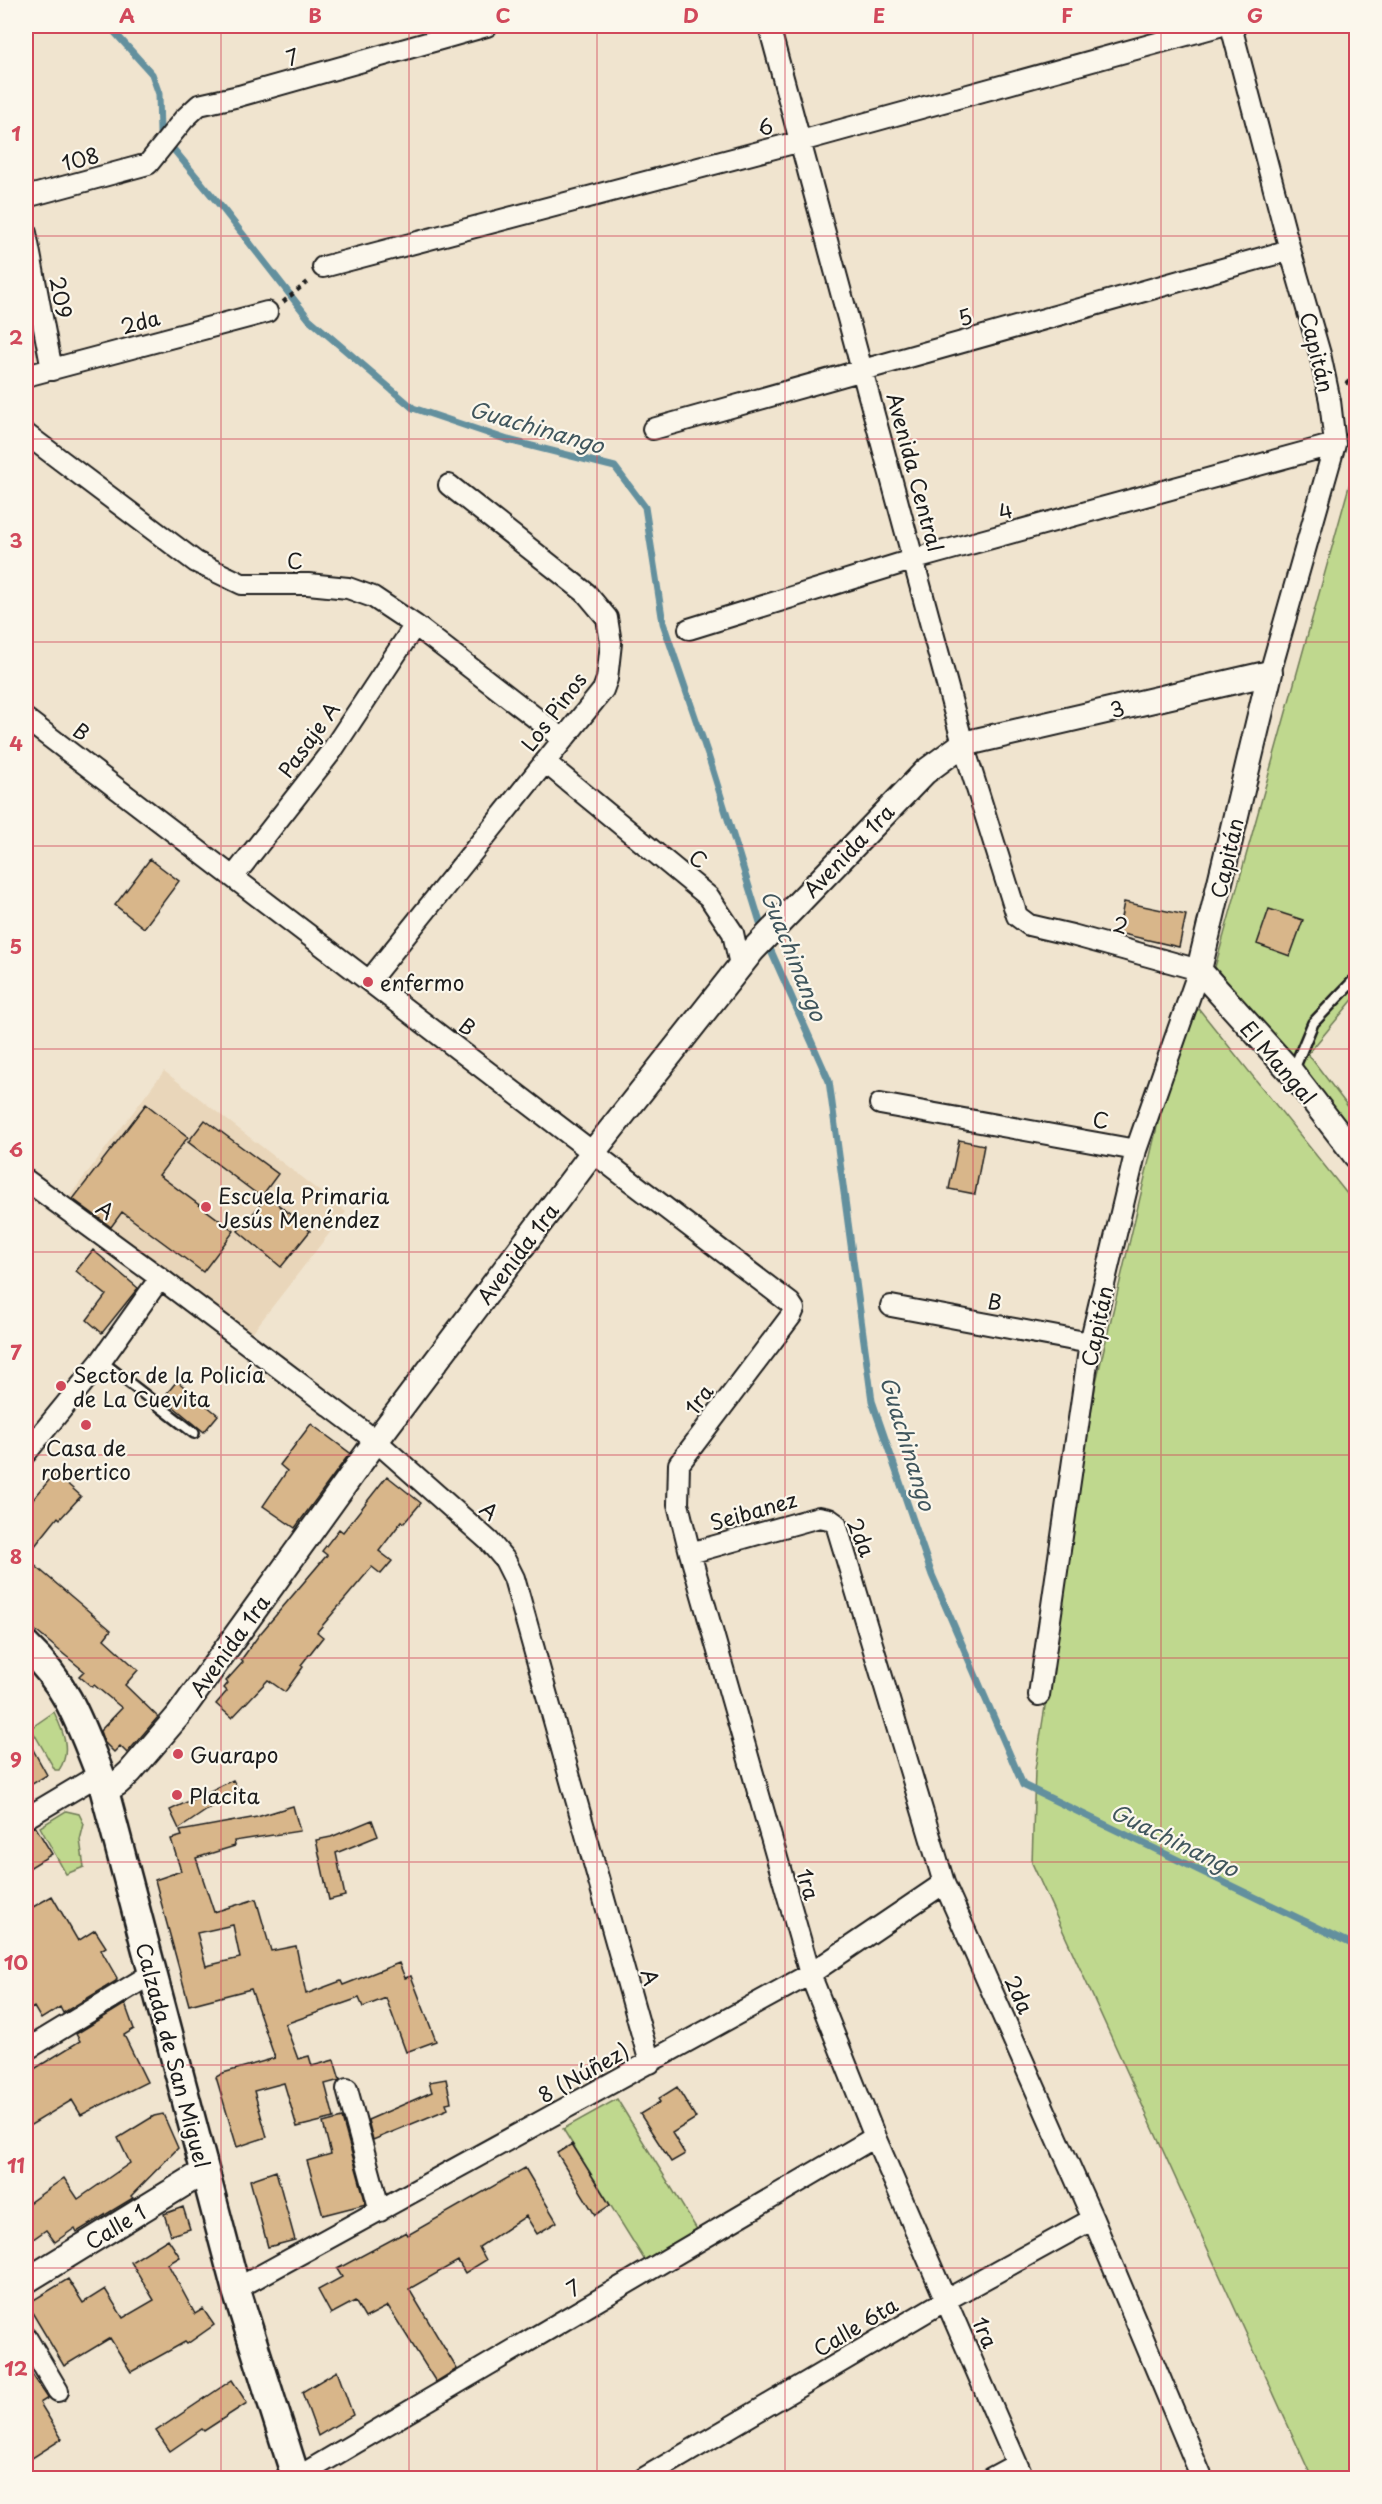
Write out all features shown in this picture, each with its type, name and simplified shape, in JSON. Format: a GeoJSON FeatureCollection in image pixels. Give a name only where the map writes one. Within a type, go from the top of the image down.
{"type":"FeatureCollection","features":[{"type":"Feature","properties":{"kind":"main road","name":"Calzada de San Miguel"},"geometry":{"type":"LineString","coordinates":[[26,1646],[58,1682],[72,1705],[102,1782],[236,2289],[296,2478]]}},
{"type":"Feature","properties":{"kind":"street","name":"7"},"geometry":{"type":"LineString","coordinates":[[148,164],[184,119],[199,105],[239,96],[487,26]]}},
{"type":"Feature","properties":{"kind":"street","name":"Avenida Central"},"geometry":{"type":"LineString","coordinates":[[769,26],[915,559],[963,744],[1017,916],[1029,925]]}},
{"type":"Feature","properties":{"kind":"street","name":"6"},"geometry":{"type":"LineString","coordinates":[[322,267],[801,141],[1219,26]]}},
{"type":"Feature","properties":{"kind":"street","name":"Capitán"},"geometry":{"type":"LineString","coordinates":[[1039,1695],[1090,1343],[1136,1150],[1199,970],[1270,673],[1335,444],[1330,401],[1320,354],[1231,26]]}},
{"type":"Feature","properties":{"kind":"street","name":"108"},"geometry":{"type":"LineString","coordinates":[[26,197],[148,164]]}},
{"type":"Feature","properties":{"kind":"street","name":"209"},"geometry":{"type":"LineString","coordinates":[[26,233],[52,370]]}},
{"type":"Feature","properties":{"kind":"street","name":"5"},"geometry":{"type":"LineString","coordinates":[[653,429],[1290,250]]}},
{"type":"Feature","properties":{"kind":"street","name":"2da"},"geometry":{"type":"LineString","coordinates":[[26,376],[273,309]]}},
{"type":"Feature","properties":{"kind":"street","name":"C"},"geometry":{"type":"LineString","coordinates":[[26,434],[205,566],[242,584],[308,584],[348,588],[373,597],[415,626],[562,740]]}},
{"type":"Feature","properties":{"kind":"street","name":"4"},"geometry":{"type":"LineString","coordinates":[[689,628],[915,559],[1335,444]]}},
{"type":"Feature","properties":{"kind":"street","name":"Los Pinos"},"geometry":{"type":"LineString","coordinates":[[369,981],[603,690],[607,679],[611,643],[607,618],[586,593],[449,485]]}},
{"type":"Feature","properties":{"kind":"street","name":"Pasaje A"},"geometry":{"type":"LineString","coordinates":[[234,876],[332,752],[415,626]]}},
{"type":"Feature","properties":{"kind":"street","name":"3"},"geometry":{"type":"LineString","coordinates":[[963,744],[1270,673]]}},
{"type":"Feature","properties":{"kind":"street","name":"B"},"geometry":{"type":"LineString","coordinates":[[26,718],[594,1151],[790,1303],[794,1309]]}},
{"type":"Feature","properties":{"kind":"street","name":"Avenida 1ra"},"geometry":{"type":"LineString","coordinates":[[102,1782],[118,1783],[178,1716],[375,1441],[594,1151],[746,958],[925,772],[963,744]]}},
{"type":"Feature","properties":{"kind":"street","name":"C"},"geometry":{"type":"LineString","coordinates":[[545,762],[709,897],[733,933],[746,958]]}},
{"type":"Feature","properties":{"kind":"street","name":"2"},"geometry":{"type":"LineString","coordinates":[[1029,925],[1072,934],[1199,970]]}},
{"type":"Feature","properties":{"kind":"street","name":"El Mangal"},"geometry":{"type":"LineString","coordinates":[[1199,970],[1292,1073],[1356,1156]]}},
{"type":"Feature","properties":{"kind":"street","name":"C"},"geometry":{"type":"LineString","coordinates":[[880,1104],[1136,1150]]}},
{"type":"Feature","properties":{"kind":"street","name":"A"},"geometry":{"type":"LineString","coordinates":[[26,1180],[375,1441],[489,1541],[505,1560],[514,1578],[650,2063]]}},
{"type":"Feature","properties":{"kind":"street"},"geometry":{"type":"LineString","coordinates":[[26,1453],[101,1361],[160,1278]]}},
{"type":"Feature","properties":{"kind":"street","name":"B"},"geometry":{"type":"LineString","coordinates":[[891,1306],[1090,1343]]}},
{"type":"Feature","properties":{"kind":"street","name":"1ra"},"geometry":{"type":"LineString","coordinates":[[794,1309],[679,1464],[678,1504],[810,1974],[875,2137],[1020,2471]]}},
{"type":"Feature","properties":{"kind":"street","name":"Seibanez"},"geometry":{"type":"LineString","coordinates":[[690,1553],[819,1516],[829,1519]]}},
{"type":"Feature","properties":{"kind":"street","name":"2da"},"geometry":{"type":"LineString","coordinates":[[829,1519],[836,1524],[944,1883],[1093,2219],[1202,2478]]}},
{"type":"Feature","properties":{"kind":"street"},"geometry":{"type":"LineString","coordinates":[[26,1818],[102,1782]]}},
{"type":"Feature","properties":{"kind":"street","name":"8 (Núñez)"},"geometry":{"type":"LineString","coordinates":[[236,2289],[810,1974],[944,1883]]}},
{"type":"Feature","properties":{"kind":"street"},"geometry":{"type":"LineString","coordinates":[[26,2050],[153,1973]]}},
{"type":"Feature","properties":{"kind":"street"},"geometry":{"type":"LineString","coordinates":[[347,2089],[380,2211]]}},
{"type":"Feature","properties":{"kind":"street","name":"7"},"geometry":{"type":"LineString","coordinates":[[296,2478],[875,2137]]}},
{"type":"Feature","properties":{"kind":"street","name":"Calle 1"},"geometry":{"type":"LineString","coordinates":[[26,2281],[205,2172]]}},
{"type":"Feature","properties":{"kind":"street","name":"Calle 6ta"},"geometry":{"type":"LineString","coordinates":[[644,2478],[946,2300],[1093,2219]]}},
{"type":"Feature","properties":{"kind":"street"},"geometry":{"type":"LineString","coordinates":[[26,2337],[58,2391]]}},
{"type":"Feature","properties":{"kind":"street"},"geometry":{"type":"LineString","coordinates":[[991,2478],[1020,2471]]}},
{"type":"Feature","properties":{"kind":"lane"},"geometry":{"type":"LineString","coordinates":[[1292,1073],[1313,1023],[1356,978]]}},
{"type":"Feature","properties":{"kind":"lane"},"geometry":{"type":"LineString","coordinates":[[101,1361],[194,1433]]}},
{"type":"Feature","properties":{"kind":"path"},"geometry":{"type":"LineString","coordinates":[[273,309],[306,284]]}},
{"type":"Feature","properties":{"kind":"shaded area","name":"Escuela Primaria Jesús Menéndez"},"geometry":{"type":"Polygon","coordinates":[[[164,1071],[346,1212],[248,1338],[66,1201],[164,1071]]]}},
{"type":"Feature","properties":{"kind":"green space"},"geometry":{"type":"Polygon","coordinates":[[[1356,461],[1356,996],[1308,1054],[1356,1117],[1356,1142],[1215,967],[1356,461]]]}},
{"type":"Feature","properties":{"kind":"green space"},"geometry":{"type":"Polygon","coordinates":[[[1199,1009],[1356,1205],[1356,2478],[1312,2478],[1032,1863],[1035,1770],[1096,1382],[1161,1110],[1191,1016],[1199,1009]]]}},
{"type":"Feature","properties":{"kind":"green space"},"geometry":{"type":"Polygon","coordinates":[[[54,1712],[66,1748],[59,1770],[55,1770],[31,1728],[54,1712]]]}},
{"type":"Feature","properties":{"kind":"green space"},"geometry":{"type":"Polygon","coordinates":[[[66,1811],[79,1814],[84,1824],[80,1840],[84,1867],[66,1874],[40,1827],[66,1811]]]}},
{"type":"Feature","properties":{"kind":"green space"},"geometry":{"type":"Polygon","coordinates":[[[617,2099],[698,2231],[647,2264],[563,2129],[617,2099]]]}},
{"type":"Feature","properties":{"kind":"building"},"geometry":{"type":"Polygon","coordinates":[[[150,859],[179,881],[144,928],[115,905],[150,859]]]}},
{"type":"Feature","properties":{"kind":"building"},"geometry":{"type":"Polygon","coordinates":[[[1124,902],[1186,915],[1179,947],[1118,933],[1124,902]]]}},
{"type":"Feature","properties":{"kind":"building"},"geometry":{"type":"Polygon","coordinates":[[[1269,909],[1303,920],[1290,956],[1257,944],[1269,909]]]}},
{"type":"Feature","properties":{"kind":"building"},"geometry":{"type":"Polygon","coordinates":[[[146,1104],[188,1137],[159,1175],[234,1231],[203,1272],[122,1212],[111,1227],[73,1199],[146,1104]]]}},
{"type":"Feature","properties":{"kind":"building"},"geometry":{"type":"Polygon","coordinates":[[[205,1120],[278,1174],[261,1197],[188,1142],[205,1120]]]}},
{"type":"Feature","properties":{"kind":"building"},"geometry":{"type":"Polygon","coordinates":[[[959,1140],[984,1145],[975,1194],[949,1189],[959,1140]]]}},
{"type":"Feature","properties":{"kind":"building"},"geometry":{"type":"Polygon","coordinates":[[[268,1196],[310,1231],[281,1267],[238,1231],[268,1196]]]}},
{"type":"Feature","properties":{"kind":"building"},"geometry":{"type":"Polygon","coordinates":[[[93,1250],[138,1288],[102,1333],[87,1320],[106,1295],[76,1271],[93,1250]]]}},
{"type":"Feature","properties":{"kind":"building"},"geometry":{"type":"Polygon","coordinates":[[[177,1381],[218,1415],[204,1432],[163,1398],[177,1381]]]}},
{"type":"Feature","properties":{"kind":"building"},"geometry":{"type":"Polygon","coordinates":[[[311,1424],[350,1453],[295,1528],[263,1506],[287,1471],[280,1465],[311,1424]]]}},
{"type":"Feature","properties":{"kind":"building"},"geometry":{"type":"Polygon","coordinates":[[[55,1473],[81,1496],[60,1519],[58,1517],[26,1557],[26,1508],[55,1473]]]}},
{"type":"Feature","properties":{"kind":"building"},"geometry":{"type":"Polygon","coordinates":[[[387,1476],[421,1503],[404,1523],[402,1521],[379,1551],[392,1561],[381,1574],[372,1567],[317,1632],[323,1637],[301,1665],[303,1667],[285,1692],[268,1680],[232,1718],[216,1704],[227,1691],[224,1688],[228,1683],[226,1681],[243,1662],[241,1660],[259,1635],[327,1555],[322,1551],[339,1529],[343,1532],[387,1476]]]}},
{"type":"Feature","properties":{"kind":"building"},"geometry":{"type":"Polygon","coordinates":[[[26,1558],[111,1630],[104,1639],[138,1670],[125,1685],[158,1717],[127,1753],[120,1746],[114,1752],[104,1742],[100,1731],[122,1708],[79,1676],[84,1671],[26,1623],[26,1558]]]}},
{"type":"Feature","properties":{"kind":"building"},"geometry":{"type":"Polygon","coordinates":[[[26,1737],[47,1775],[26,1788],[26,1737]]]}},
{"type":"Feature","properties":{"kind":"building"},"geometry":{"type":"Polygon","coordinates":[[[233,1780],[238,1789],[179,1829],[170,1810],[233,1780]]]}},
{"type":"Feature","properties":{"kind":"building"},"geometry":{"type":"Polygon","coordinates":[[[293,1806],[300,1831],[234,1841],[235,1846],[196,1858],[214,1912],[256,1899],[271,1951],[296,1946],[306,1994],[341,1981],[343,1985],[399,1963],[405,1978],[411,1976],[436,2041],[406,2052],[386,1998],[363,2007],[359,1998],[285,2024],[298,2059],[309,2056],[312,2066],[334,2060],[340,2080],[325,2084],[334,2118],[297,2127],[284,2083],[254,2091],[267,2137],[237,2147],[216,2077],[275,2058],[251,1989],[189,2005],[155,1880],[181,1871],[171,1839],[182,1836],[180,1831],[257,1817],[293,1806]],[[233,1925],[197,1933],[206,1966],[240,1958],[233,1925]]]}},
{"type":"Feature","properties":{"kind":"building"},"geometry":{"type":"Polygon","coordinates":[[[372,1820],[378,1836],[336,1853],[345,1896],[329,1900],[316,1840],[331,1837],[372,1820]]]}},
{"type":"Feature","properties":{"kind":"building"},"geometry":{"type":"Polygon","coordinates":[[[35,1826],[52,1854],[26,1870],[26,1830],[35,1826]]]}},
{"type":"Feature","properties":{"kind":"building"},"geometry":{"type":"Polygon","coordinates":[[[52,1896],[78,1941],[95,1930],[106,1947],[101,1950],[117,1978],[116,1981],[63,2013],[60,2007],[41,2019],[34,2007],[26,2012],[26,1911],[52,1896]]]}},
{"type":"Feature","properties":{"kind":"building"},"geometry":{"type":"Polygon","coordinates":[[[125,2004],[134,2029],[124,2035],[147,2082],[81,2115],[72,2100],[26,2128],[26,2074],[80,2041],[76,2034],[125,2004]]]}},
{"type":"Feature","properties":{"kind":"building"},"geometry":{"type":"Polygon","coordinates":[[[446,2079],[451,2102],[446,2103],[448,2109],[373,2140],[368,2120],[432,2092],[429,2082],[446,2079]]]}},
{"type":"Feature","properties":{"kind":"building"},"geometry":{"type":"Polygon","coordinates":[[[677,2087],[696,2118],[672,2133],[685,2154],[671,2162],[640,2114],[660,2102],[658,2099],[677,2087]]]}},
{"type":"Feature","properties":{"kind":"building"},"geometry":{"type":"Polygon","coordinates":[[[163,2114],[178,2148],[131,2196],[133,2198],[77,2232],[75,2228],[55,2242],[46,2230],[26,2244],[26,2205],[64,2178],[78,2199],[130,2163],[118,2138],[154,2116],[163,2114]]]}},
{"type":"Feature","properties":{"kind":"building"},"geometry":{"type":"Polygon","coordinates":[[[342,2118],[366,2204],[323,2215],[307,2161],[331,2154],[323,2123],[342,2118]]]}},
{"type":"Feature","properties":{"kind":"building"},"geometry":{"type":"Polygon","coordinates":[[[572,2144],[610,2205],[595,2215],[557,2153],[572,2144]]]}},
{"type":"Feature","properties":{"kind":"building"},"geometry":{"type":"Polygon","coordinates":[[[525,2168],[557,2222],[537,2234],[526,2216],[479,2247],[486,2260],[465,2273],[458,2261],[409,2289],[457,2369],[436,2382],[388,2306],[365,2318],[355,2301],[331,2314],[318,2290],[342,2277],[337,2269],[406,2232],[408,2235],[525,2168]]]}},
{"type":"Feature","properties":{"kind":"building"},"geometry":{"type":"Polygon","coordinates":[[[276,2171],[295,2240],[268,2247],[250,2180],[276,2171]]]}},
{"type":"Feature","properties":{"kind":"building"},"geometry":{"type":"Polygon","coordinates":[[[183,2207],[190,2229],[171,2235],[164,2214],[183,2207]]]}},
{"type":"Feature","properties":{"kind":"building"},"geometry":{"type":"Polygon","coordinates":[[[168,2239],[180,2257],[168,2264],[195,2314],[203,2309],[214,2325],[187,2344],[185,2342],[131,2372],[110,2338],[64,2366],[27,2304],[68,2279],[83,2303],[105,2289],[123,2318],[154,2300],[131,2262],[168,2239]]]}},
{"type":"Feature","properties":{"kind":"building"},"geometry":{"type":"Polygon","coordinates":[[[26,2365],[48,2398],[40,2403],[62,2439],[26,2462],[26,2365]]]}},
{"type":"Feature","properties":{"kind":"building"},"geometry":{"type":"Polygon","coordinates":[[[337,2371],[353,2415],[318,2436],[302,2392],[337,2371]]]}},
{"type":"Feature","properties":{"kind":"building"},"geometry":{"type":"Polygon","coordinates":[[[232,2380],[247,2403],[170,2451],[156,2431],[232,2380]]]}},
{"type":"Feature","properties":{"kind":"waterway","name":"Guachinango"},"geometry":{"type":"LineString","coordinates":[[109,26],[152,74],[159,94],[160,133],[309,319],[413,408],[508,440],[615,467],[645,507],[663,623],[708,755],[763,932]]}},
{"type":"Feature","properties":{"kind":"waterway","name":"Guachinango"},"geometry":{"type":"LineString","coordinates":[[767,942],[829,1081],[872,1401],[932,1575],[1023,1785],[1356,1946]]}},
{"type":"Feature","properties":{"kind":"place","name":"enfermo"},"geometry":{"type":"Point","coordinates":[368,982]}},
{"type":"Feature","properties":{"kind":"place","name":"Escuela Primaria Jesús Menéndez"},"geometry":{"type":"Point","coordinates":[206,1207]}},
{"type":"Feature","properties":{"kind":"place","name":"Sector de la Policía de La Cuevita"},"geometry":{"type":"Point","coordinates":[61,1386]}},
{"type":"Feature","properties":{"kind":"place","name":"Casa de robertico"},"geometry":{"type":"Point","coordinates":[86,1425]}},
{"type":"Feature","properties":{"kind":"place","name":"Guarapo"},"geometry":{"type":"Point","coordinates":[178,1754]}},
{"type":"Feature","properties":{"kind":"place","name":"Placita"},"geometry":{"type":"Point","coordinates":[177,1795]}}]}
